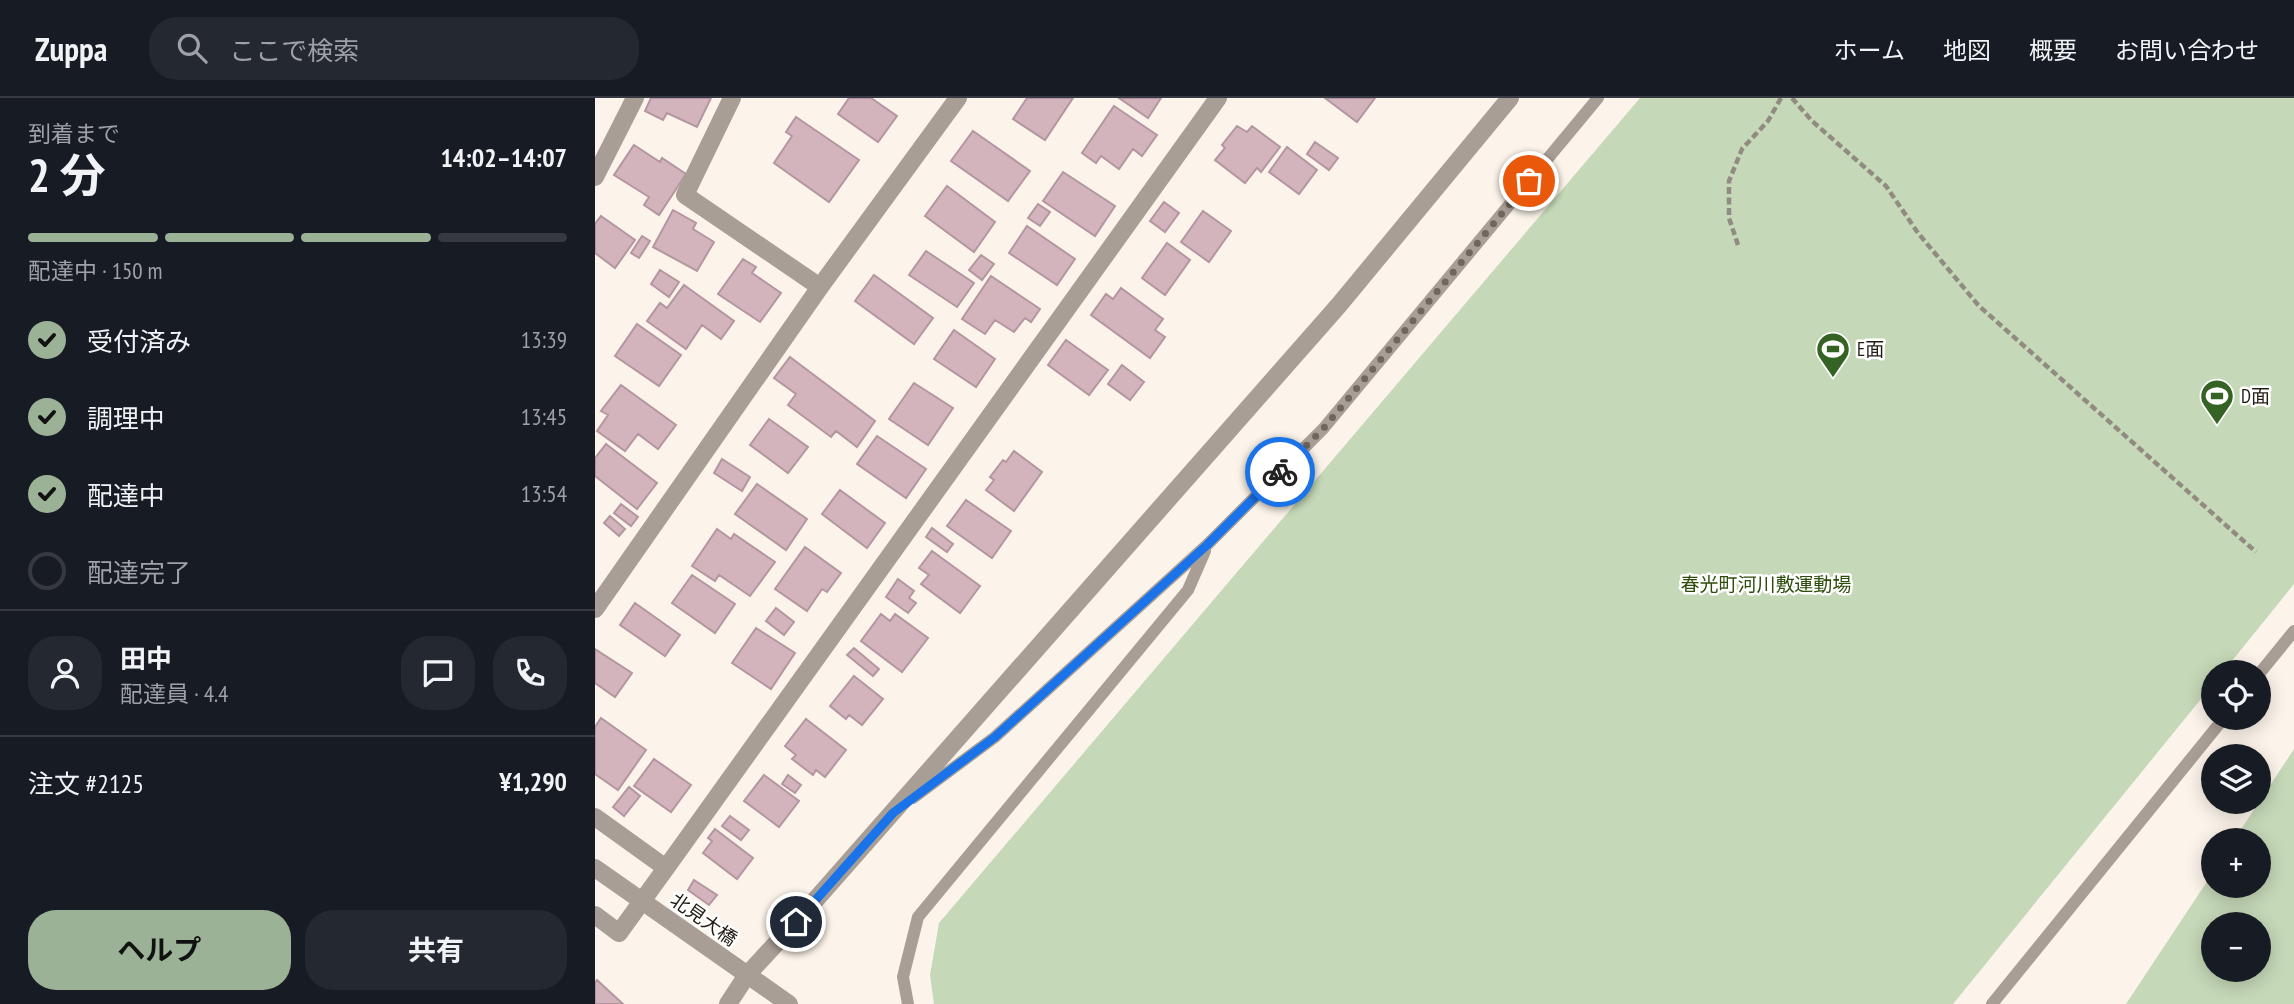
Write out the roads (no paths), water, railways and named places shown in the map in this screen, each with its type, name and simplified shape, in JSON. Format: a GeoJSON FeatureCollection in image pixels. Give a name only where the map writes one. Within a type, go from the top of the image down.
{"type":"FeatureCollection","features":[{"type":"Feature","properties":{"kind":"street"},"geometry":{"type":"LineString","coordinates":[[595,177],[635,98]]}},
{"type":"Feature","properties":{"kind":"street"},"geometry":{"type":"LineString","coordinates":[[732,98],[685,195],[820,287]]}},
{"type":"Feature","properties":{"kind":"street"},"geometry":{"type":"LineString","coordinates":[[595,609],[820,287],[958,98]]}},
{"type":"Feature","properties":{"kind":"street"},"geometry":{"type":"LineString","coordinates":[[595,915],[619,933],[1218,98]]}},
{"type":"Feature","properties":{"kind":"street"},"geometry":{"type":"LineString","coordinates":[[727,1004],[747,975],[893,813],[1339,305],[1510,98]]}},
{"type":"Feature","properties":{"kind":"street"},"geometry":{"type":"LineString","coordinates":[[595,817],[666,868]]}},
{"type":"Feature","properties":{"kind":"street","name":"北見大橋"},"geometry":{"type":"LineString","coordinates":[[595,868],[789,1004]]}},
{"type":"Feature","properties":{"kind":"lane"},"geometry":{"type":"LineString","coordinates":[[893,813],[995,737],[1207,545],[1323,429],[1598,98]]}},
{"type":"Feature","properties":{"kind":"lane"},"geometry":{"type":"LineString","coordinates":[[908,1004],[903,977],[918,917],[1188,590],[1207,545]]}},
{"type":"Feature","properties":{"kind":"lane"},"geometry":{"type":"LineString","coordinates":[[2270,660],[2294,631]]}},
{"type":"Feature","properties":{"kind":"lane"},"geometry":{"type":"LineString","coordinates":[[1992,1004],[2214,730]]}},
{"type":"Feature","properties":{"kind":"place","name":"E面"},"geometry":{"type":"Point","coordinates":[1833,379]}},
{"type":"Feature","properties":{"kind":"place","name":"D面"},"geometry":{"type":"Point","coordinates":[2217,426]}},
{"type":"Feature","properties":{"kind":"park label","name":"春光町河川敷運動場"},"geometry":{"type":"Point","coordinates":[1766,584]}}]}
